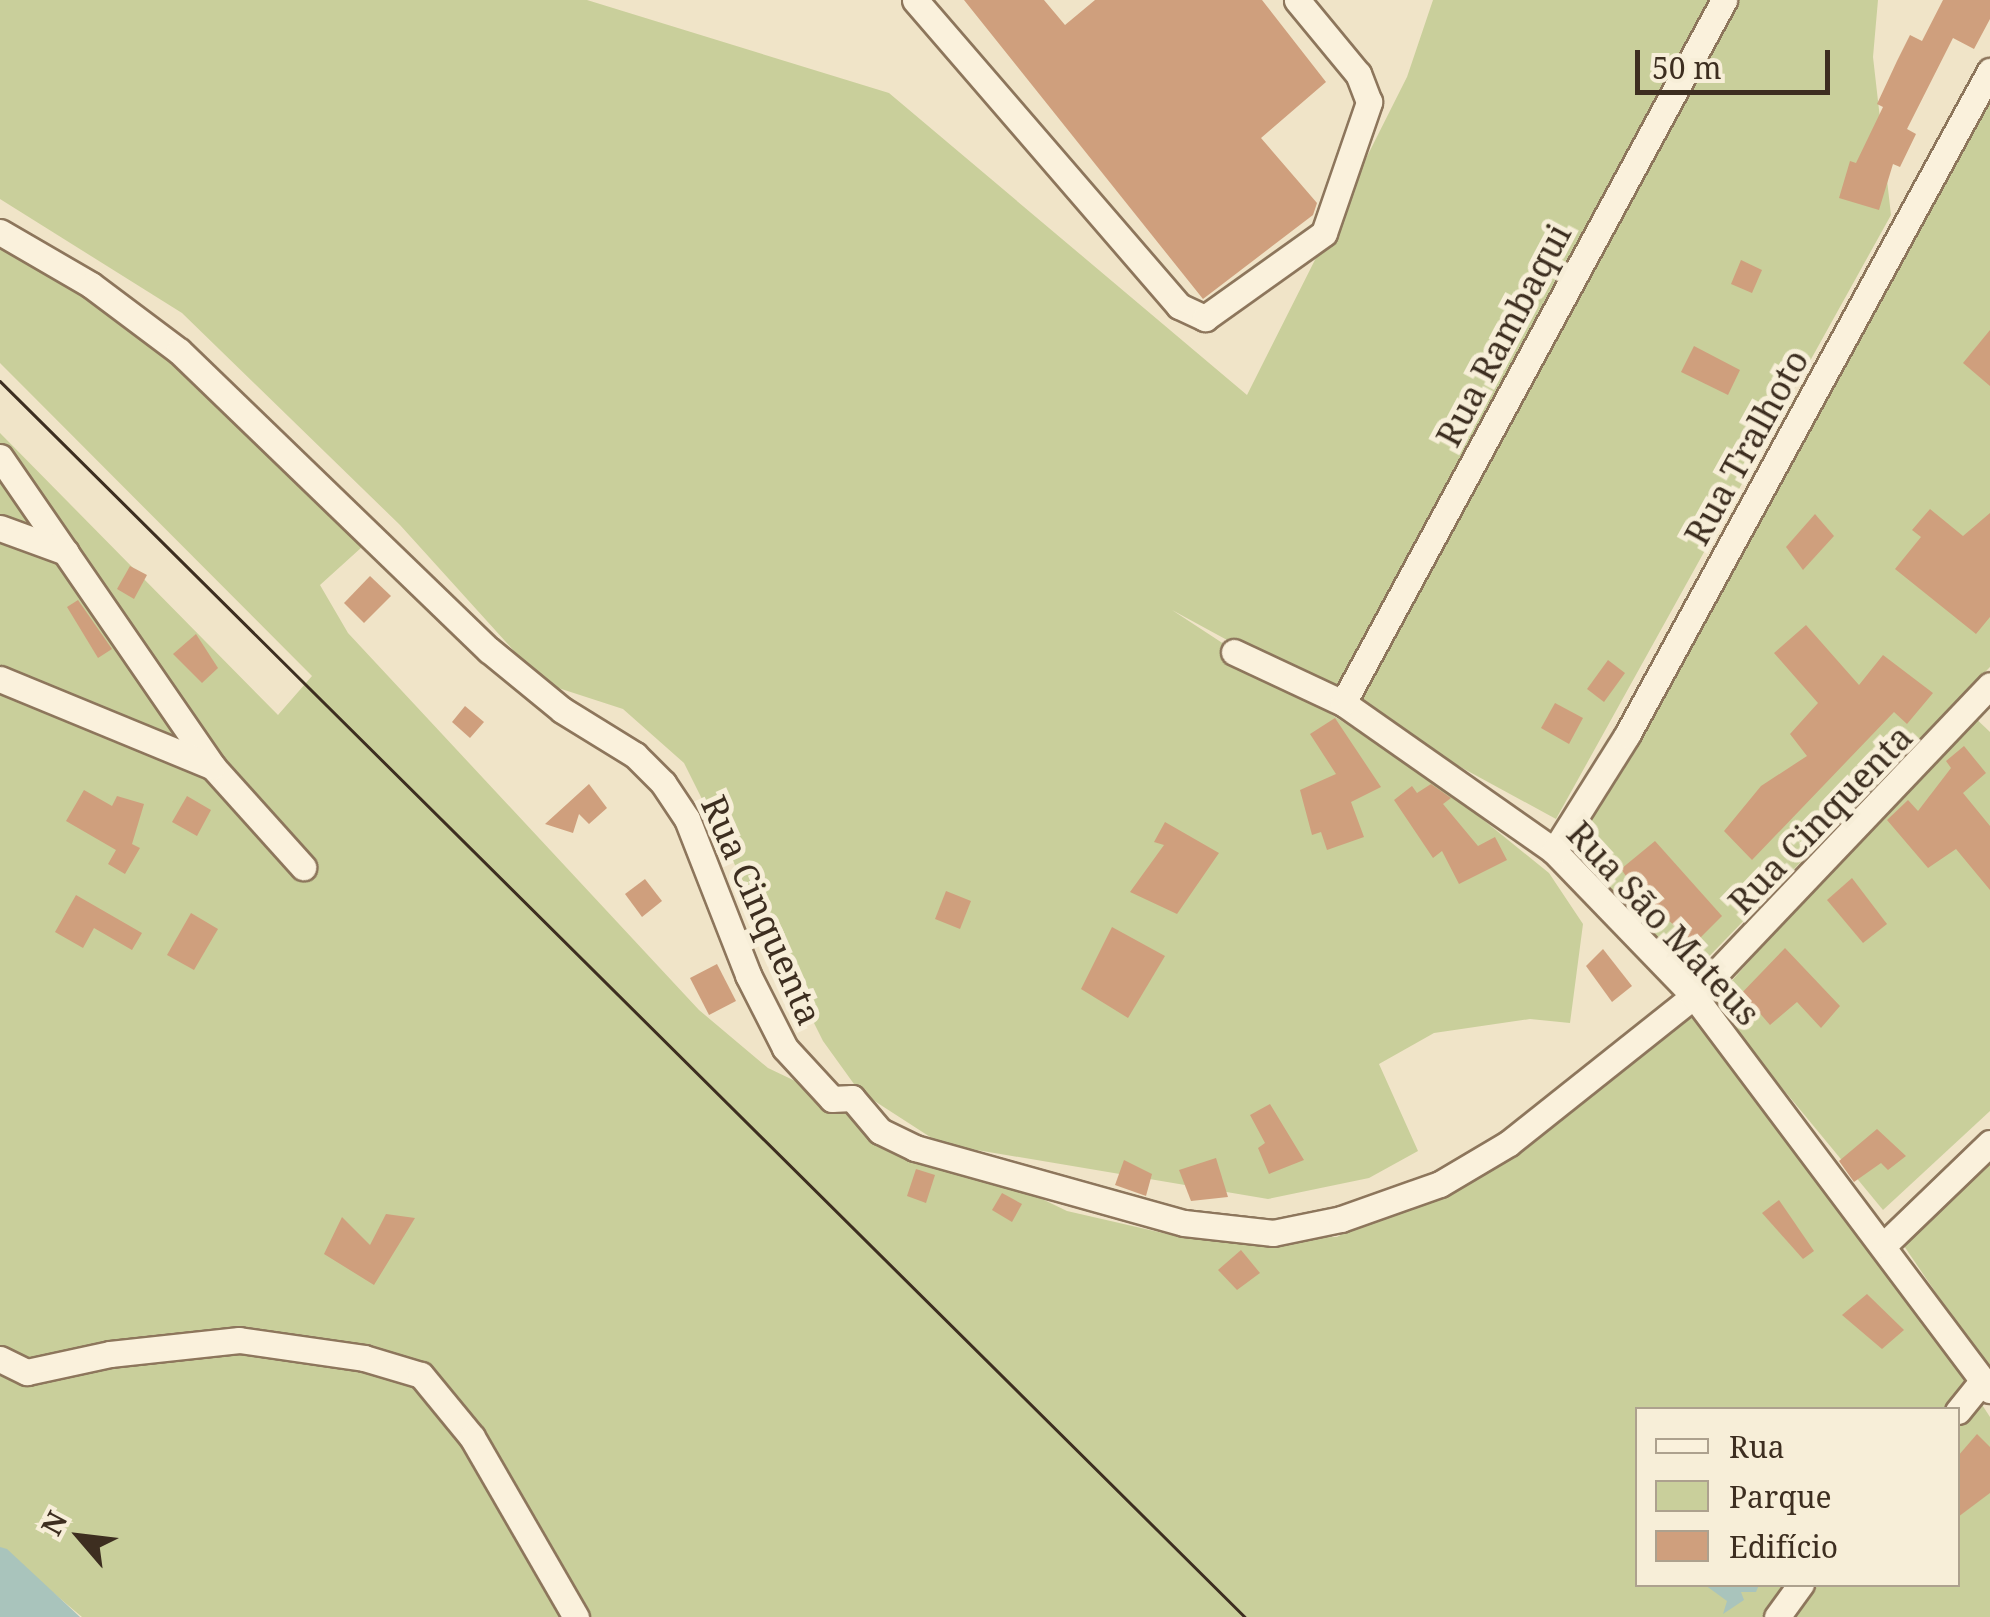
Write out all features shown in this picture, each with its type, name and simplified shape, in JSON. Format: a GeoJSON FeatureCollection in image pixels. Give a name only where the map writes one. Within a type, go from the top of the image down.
{"type":"FeatureCollection","features":[{"type":"Feature","properties":{"kind":"street"},"geometry":{"type":"LineString","coordinates":[[915,0],[1178,306],[1205,318],[1324,233],[1369,102],[1358,74],[1297,0]]}},
{"type":"Feature","properties":{"kind":"street","name":"Rua Rambaqui"},"geometry":{"type":"LineString","coordinates":[[1343,704],[1724,0]]}},
{"type":"Feature","properties":{"kind":"street","name":"Rua Tralhoto"},"geometry":{"type":"LineString","coordinates":[[1554,851],[1626,735],[1990,71]]}},
{"type":"Feature","properties":{"kind":"street","name":"Rua Cinquenta"},"geometry":{"type":"LineString","coordinates":[[0,232],[91,285],[178,351],[489,650],[562,710],[635,755],[687,818],[748,975],[803,1070],[832,1099],[852,1098],[880,1131],[915,1148],[1184,1223],[1273,1233],[1342,1218],[1440,1184],[1509,1143],[1694,996],[1990,685]]}},
{"type":"Feature","properties":{"kind":"street"},"geometry":{"type":"LineString","coordinates":[[0,457],[213,767],[303,867]]}},
{"type":"Feature","properties":{"kind":"street"},"geometry":{"type":"LineString","coordinates":[[0,528],[66,552]]}},
{"type":"Feature","properties":{"kind":"street","name":"Rua São Mateus"},"geometry":{"type":"LineString","coordinates":[[1234,652],[1343,704],[1554,851],[1694,996],[1987,1385]]}},
{"type":"Feature","properties":{"kind":"street"},"geometry":{"type":"LineString","coordinates":[[0,680],[213,767]]}},
{"type":"Feature","properties":{"kind":"street"},"geometry":{"type":"LineString","coordinates":[[1884,1245],[1990,1143]]}},
{"type":"Feature","properties":{"kind":"street"},"geometry":{"type":"LineString","coordinates":[[0,1359],[27,1372],[110,1354],[239,1340],[364,1358],[421,1376],[472,1437],[576,1617]]}},
{"type":"Feature","properties":{"kind":"street"},"geometry":{"type":"LineString","coordinates":[[1960,1409],[1987,1385]]}},
{"type":"Feature","properties":{"kind":"street"},"geometry":{"type":"LineString","coordinates":[[1777,1617],[1799,1587]]}},
{"type":"Feature","properties":{"kind":"green space"},"geometry":{"type":"Polygon","coordinates":[[[0,0],[587,0],[889,93],[1247,395],[1407,77],[1433,0],[1878,0],[1873,57],[1891,215],[1556,819],[1172,610],[1444,788],[1549,873],[1583,924],[1570,1023],[1530,1019],[1434,1033],[1379,1064],[1418,1151],[1369,1178],[1268,1199],[941,1144],[859,1091],[823,1041],[684,763],[623,709],[543,683],[400,525],[182,313],[0,199],[0,0]]]}},
{"type":"Feature","properties":{"kind":"green space"},"geometry":{"type":"Polygon","coordinates":[[[1990,102],[1990,667],[1693,973],[1562,850],[1895,256],[1990,102]]]}},
{"type":"Feature","properties":{"kind":"green space"},"geometry":{"type":"Polygon","coordinates":[[[0,246],[71,286],[162,355],[362,547],[320,585],[348,633],[699,1010],[768,1068],[1067,1211],[1189,1239],[1337,1237],[1530,1127],[1694,996],[1841,1189],[1990,1417],[1990,1617],[82,1617],[0,1548],[0,433],[278,715],[312,676],[0,363],[0,246]]]}},
{"type":"Feature","properties":{"kind":"green space"},"geometry":{"type":"Polygon","coordinates":[[[1970,713],[1990,732],[1990,1111],[1883,1210],[1712,1003],[1970,713]]]}},
{"type":"Feature","properties":{"kind":"green space"},"geometry":{"type":"Polygon","coordinates":[[[1990,1163],[1990,1372],[1904,1246],[1990,1163]]]}},
{"type":"Feature","properties":{"kind":"water"},"geometry":{"type":"Polygon","coordinates":[[[0,1547],[7,1549],[80,1617],[0,1617],[0,1547]]]}},
{"type":"Feature","properties":{"kind":"water"},"geometry":{"type":"Polygon","coordinates":[[[1708,1587],[1758,1587],[1756,1592],[1741,1592],[1744,1600],[1723,1614],[1727,1601],[1708,1587]]]}},
{"type":"Feature","properties":{"kind":"building"},"geometry":{"type":"Polygon","coordinates":[[[964,0],[1044,0],[1065,25],[1095,0],[1262,0],[1326,82],[1261,138],[1317,203],[1313,215],[1203,299],[964,0]]]}},
{"type":"Feature","properties":{"kind":"building"},"geometry":{"type":"Polygon","coordinates":[[[1943,0],[1990,0],[1990,19],[1974,49],[1953,38],[1907,129],[1916,134],[1900,167],[1893,164],[1879,210],[1839,198],[1850,161],[1856,163],[1883,107],[1877,104],[1910,35],[1922,41],[1943,0]]]}},
{"type":"Feature","properties":{"kind":"building"},"geometry":{"type":"Polygon","coordinates":[[[1741,260],[1762,270],[1752,293],[1731,284],[1741,260]]]}},
{"type":"Feature","properties":{"kind":"building"},"geometry":{"type":"Polygon","coordinates":[[[1990,330],[1990,386],[1963,363],[1990,330]]]}},
{"type":"Feature","properties":{"kind":"building"},"geometry":{"type":"Polygon","coordinates":[[[1694,346],[1740,370],[1728,395],[1681,372],[1694,346]]]}},
{"type":"Feature","properties":{"kind":"building"},"geometry":{"type":"Polygon","coordinates":[[[1930,509],[1963,536],[1990,513],[1990,617],[1976,634],[1895,569],[1921,537],[1912,530],[1930,509]]]}},
{"type":"Feature","properties":{"kind":"building"},"geometry":{"type":"Polygon","coordinates":[[[1815,514],[1834,536],[1803,570],[1786,547],[1815,514]]]}},
{"type":"Feature","properties":{"kind":"building"},"geometry":{"type":"Polygon","coordinates":[[[130,566],[147,575],[134,599],[117,589],[130,566]]]}},
{"type":"Feature","properties":{"kind":"building"},"geometry":{"type":"Polygon","coordinates":[[[370,576],[391,596],[364,623],[344,603],[370,576]]]}},
{"type":"Feature","properties":{"kind":"building"},"geometry":{"type":"Polygon","coordinates":[[[78,600],[112,649],[98,658],[67,607],[78,600]]]}},
{"type":"Feature","properties":{"kind":"building"},"geometry":{"type":"Polygon","coordinates":[[[1806,625],[1859,685],[1883,655],[1933,693],[1907,724],[1894,712],[1752,860],[1724,831],[1761,786],[1807,756],[1790,734],[1818,703],[1774,653],[1806,625]]]}},
{"type":"Feature","properties":{"kind":"building"},"geometry":{"type":"Polygon","coordinates":[[[196,634],[218,668],[202,683],[173,654],[196,634]]]}},
{"type":"Feature","properties":{"kind":"building"},"geometry":{"type":"Polygon","coordinates":[[[1608,660],[1625,673],[1604,702],[1587,689],[1608,660]]]}},
{"type":"Feature","properties":{"kind":"building"},"geometry":{"type":"Polygon","coordinates":[[[1555,703],[1583,718],[1569,744],[1541,728],[1555,703]]]}},
{"type":"Feature","properties":{"kind":"building"},"geometry":{"type":"Polygon","coordinates":[[[465,706],[484,722],[470,738],[452,722],[465,706]]]}},
{"type":"Feature","properties":{"kind":"building"},"geometry":{"type":"Polygon","coordinates":[[[1335,718],[1381,787],[1351,802],[1364,837],[1327,850],[1321,832],[1312,835],[1300,790],[1336,774],[1310,734],[1335,718]]]}},
{"type":"Feature","properties":{"kind":"building"},"geometry":{"type":"Polygon","coordinates":[[[1964,746],[1986,773],[1963,793],[1990,826],[1990,890],[1956,849],[1928,868],[1887,820],[1908,800],[1918,811],[1951,768],[1946,761],[1964,746]]]}},
{"type":"Feature","properties":{"kind":"building"},"geometry":{"type":"Polygon","coordinates":[[[589,784],[607,808],[589,824],[579,814],[573,833],[545,824],[589,784]]]}},
{"type":"Feature","properties":{"kind":"building"},"geometry":{"type":"Polygon","coordinates":[[[1431,784],[1451,798],[1443,804],[1478,846],[1495,837],[1507,860],[1459,884],[1442,851],[1433,858],[1394,800],[1412,786],[1417,793],[1431,784]]]}},
{"type":"Feature","properties":{"kind":"building"},"geometry":{"type":"Polygon","coordinates":[[[84,790],[112,806],[117,796],[144,804],[132,844],[140,848],[125,874],[108,864],[116,850],[66,821],[84,790]]]}},
{"type":"Feature","properties":{"kind":"building"},"geometry":{"type":"Polygon","coordinates":[[[187,796],[211,810],[197,836],[172,822],[187,796]]]}},
{"type":"Feature","properties":{"kind":"building"},"geometry":{"type":"Polygon","coordinates":[[[727,820],[738,841],[717,852],[709,830],[727,820]]]}},
{"type":"Feature","properties":{"kind":"building"},"geometry":{"type":"Polygon","coordinates":[[[1165,822],[1219,853],[1177,914],[1130,892],[1164,845],[1154,842],[1165,822]]]}},
{"type":"Feature","properties":{"kind":"building"},"geometry":{"type":"Polygon","coordinates":[[[1655,841],[1722,916],[1695,943],[1641,897],[1621,869],[1655,841]]]}},
{"type":"Feature","properties":{"kind":"building"},"geometry":{"type":"Polygon","coordinates":[[[1852,878],[1887,924],[1863,943],[1827,900],[1852,878]]]}},
{"type":"Feature","properties":{"kind":"building"},"geometry":{"type":"Polygon","coordinates":[[[645,879],[662,901],[642,917],[625,894],[645,879]]]}},
{"type":"Feature","properties":{"kind":"building"},"geometry":{"type":"Polygon","coordinates":[[[946,891],[971,901],[960,929],[935,919],[946,891]]]}},
{"type":"Feature","properties":{"kind":"building"},"geometry":{"type":"Polygon","coordinates":[[[76,895],[142,933],[132,950],[94,928],[83,948],[55,932],[76,895]]]}},
{"type":"Feature","properties":{"kind":"building"},"geometry":{"type":"Polygon","coordinates":[[[191,913],[218,929],[194,970],[167,955],[191,913]]]}},
{"type":"Feature","properties":{"kind":"building"},"geometry":{"type":"Polygon","coordinates":[[[1112,927],[1165,956],[1128,1018],[1081,989],[1112,927]]]}},
{"type":"Feature","properties":{"kind":"building"},"geometry":{"type":"Polygon","coordinates":[[[1785,948],[1840,1006],[1821,1028],[1797,1002],[1770,1025],[1757,1010],[1748,1018],[1736,999],[1785,948]]]}},
{"type":"Feature","properties":{"kind":"building"},"geometry":{"type":"Polygon","coordinates":[[[1603,949],[1632,986],[1612,1002],[1586,966],[1603,949]]]}},
{"type":"Feature","properties":{"kind":"building"},"geometry":{"type":"Polygon","coordinates":[[[717,964],[736,1001],[709,1015],[690,978],[717,964]]]}},
{"type":"Feature","properties":{"kind":"building"},"geometry":{"type":"Polygon","coordinates":[[[1270,1104],[1304,1160],[1269,1174],[1258,1148],[1265,1143],[1250,1115],[1270,1104]]]}},
{"type":"Feature","properties":{"kind":"building"},"geometry":{"type":"Polygon","coordinates":[[[1877,1129],[1906,1156],[1888,1170],[1881,1163],[1854,1182],[1839,1161],[1877,1129]]]}},
{"type":"Feature","properties":{"kind":"building"},"geometry":{"type":"Polygon","coordinates":[[[1216,1158],[1228,1197],[1191,1201],[1179,1170],[1216,1158]]]}},
{"type":"Feature","properties":{"kind":"building"},"geometry":{"type":"Polygon","coordinates":[[[1124,1160],[1152,1174],[1146,1196],[1115,1185],[1124,1160]]]}},
{"type":"Feature","properties":{"kind":"building"},"geometry":{"type":"Polygon","coordinates":[[[916,1169],[935,1175],[926,1203],[907,1196],[916,1169]]]}},
{"type":"Feature","properties":{"kind":"building"},"geometry":{"type":"Polygon","coordinates":[[[1002,1193],[1022,1204],[1012,1222],[992,1210],[1002,1193]]]}},
{"type":"Feature","properties":{"kind":"building"},"geometry":{"type":"Polygon","coordinates":[[[1779,1200],[1814,1251],[1803,1259],[1762,1213],[1779,1200]]]}},
{"type":"Feature","properties":{"kind":"building"},"geometry":{"type":"Polygon","coordinates":[[[386,1214],[415,1218],[374,1285],[324,1254],[342,1217],[370,1245],[386,1214]]]}},
{"type":"Feature","properties":{"kind":"building"},"geometry":{"type":"Polygon","coordinates":[[[1241,1250],[1260,1273],[1237,1290],[1218,1270],[1241,1250]]]}},
{"type":"Feature","properties":{"kind":"building"},"geometry":{"type":"Polygon","coordinates":[[[1867,1294],[1904,1330],[1882,1349],[1842,1315],[1867,1294]]]}},
{"type":"Feature","properties":{"kind":"building"},"geometry":{"type":"Polygon","coordinates":[[[1977,1434],[1990,1447],[1990,1493],[1960,1516],[1960,1454],[1977,1434]]]}},
{"type":"Feature","properties":{"kind":"tram line"},"geometry":{"type":"LineString","coordinates":[[0,381],[1245,1617]]}}]}
